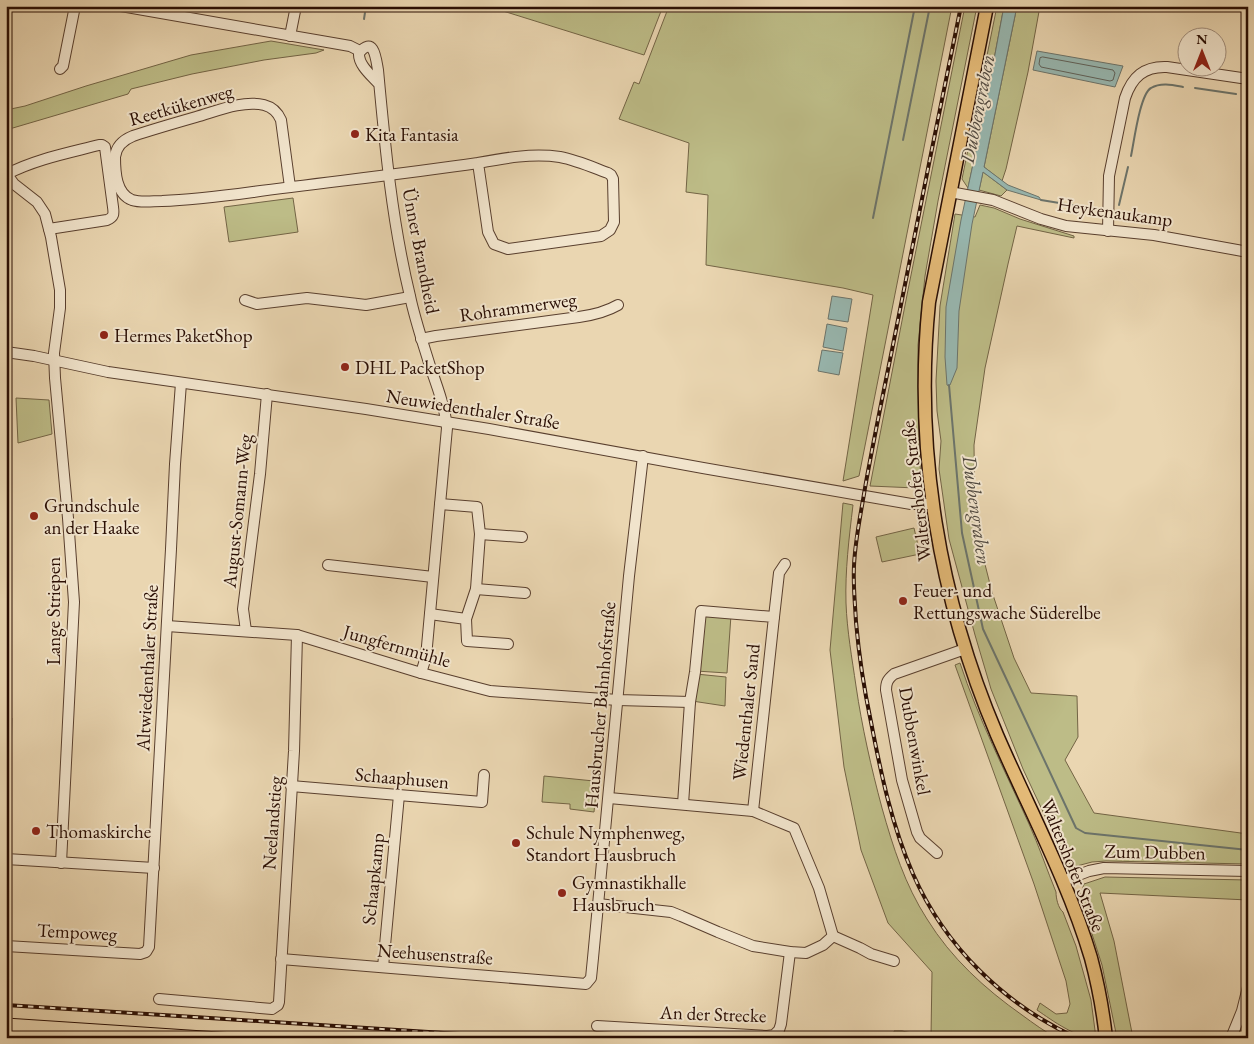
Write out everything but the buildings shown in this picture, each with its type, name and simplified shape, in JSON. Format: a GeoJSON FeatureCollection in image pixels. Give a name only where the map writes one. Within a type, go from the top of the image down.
{"type":"FeatureCollection","features":[{"type":"Feature","properties":{"kind":"main road","name":"Waltershofer Straße"},"geometry":{"type":"LineString","coordinates":[[986,6],[930,290],[926,332],[924,393],[933,504],[945,575],[965,649],[997,735],[1063,881],[1091,959],[1106,1038]]}},
{"type":"Feature","properties":{"kind":"street"},"geometry":{"type":"LineString","coordinates":[[60,70],[63,66],[75,6]]}},
{"type":"Feature","properties":{"kind":"street"},"geometry":{"type":"LineString","coordinates":[[121,6],[350,46],[360,51],[359,57],[362,64],[379,84]]}},
{"type":"Feature","properties":{"kind":"street"},"geometry":{"type":"LineString","coordinates":[[290,36],[296,6]]}},
{"type":"Feature","properties":{"kind":"street","name":"Ünner Brandheid"},"geometry":{"type":"LineString","coordinates":[[360,51],[370,47],[375,51],[395,228],[410,297],[442,399],[446,422],[447,433],[426,658],[421,673]]}},
{"type":"Feature","properties":{"kind":"street"},"geometry":{"type":"LineString","coordinates":[[1108,231],[1110,172],[1125,98],[1128,89],[1137,76],[1159,66],[1248,79]]}},
{"type":"Feature","properties":{"kind":"street","name":"Reetkükenweg"},"geometry":{"type":"LineString","coordinates":[[290,187],[281,120],[273,110],[264,106],[232,107],[133,136],[125,139],[120,144],[116,154],[116,169],[123,194],[134,201],[146,202],[185,200],[389,176],[520,156],[547,156],[570,160],[611,175],[613,179],[614,222],[610,230],[601,236],[508,249],[494,244],[488,232],[478,163]]}},
{"type":"Feature","properties":{"kind":"street"},"geometry":{"type":"LineString","coordinates":[[7,174],[42,160],[100,145],[105,147],[113,216],[107,220],[49,229]]}},
{"type":"Feature","properties":{"kind":"street","name":"Lange Striepen"},"geometry":{"type":"LineString","coordinates":[[7,174],[14,184],[37,202],[45,214],[57,270],[61,302],[54,360],[74,602],[61,863]]}},
{"type":"Feature","properties":{"kind":"street","name":"Heykenaukamp"},"geometry":{"type":"LineString","coordinates":[[950,192],[982,198],[1066,226],[1154,235],[1248,252]]}},
{"type":"Feature","properties":{"kind":"street"},"geometry":{"type":"LineString","coordinates":[[245,300],[257,304],[307,298],[366,305],[410,297]]}},
{"type":"Feature","properties":{"kind":"street","name":"Rohrammerweg"},"geometry":{"type":"LineString","coordinates":[[422,339],[579,317],[611,309],[618,305]]}},
{"type":"Feature","properties":{"kind":"street","name":"Neuwiedenthaler Straße"},"geometry":{"type":"LineString","coordinates":[[6,352],[108,372],[267,394],[446,422],[905,503],[918,505],[933,504]]}},
{"type":"Feature","properties":{"kind":"street","name":"Altwiedenthaler Straße"},"geometry":{"type":"LineString","coordinates":[[146,953],[150,943],[175,464],[181,383]]}},
{"type":"Feature","properties":{"kind":"street","name":"August-Somann-Weg"},"geometry":{"type":"LineString","coordinates":[[246,631],[243,610],[260,474],[267,394]]}},
{"type":"Feature","properties":{"kind":"street","name":"Hausbrucher Bahnhofstraße"},"geometry":{"type":"LineString","coordinates":[[586,984],[591,978],[643,456]]}},
{"type":"Feature","properties":{"kind":"street"},"geometry":{"type":"LineString","coordinates":[[440,504],[477,507],[480,534],[476,589],[466,619],[467,641],[508,644]]}},
{"type":"Feature","properties":{"kind":"street"},"geometry":{"type":"LineString","coordinates":[[480,534],[522,537]]}},
{"type":"Feature","properties":{"kind":"street","name":"Wiedenthaler Sand"},"geometry":{"type":"LineString","coordinates":[[753,811],[779,573],[785,564]]}},
{"type":"Feature","properties":{"kind":"street"},"geometry":{"type":"LineString","coordinates":[[328,565],[433,577]]}},
{"type":"Feature","properties":{"kind":"street"},"geometry":{"type":"LineString","coordinates":[[476,589],[525,593]]}},
{"type":"Feature","properties":{"kind":"street","name":"Wiedenthaler Sand"},"geometry":{"type":"LineString","coordinates":[[683,804],[690,702],[701,611],[774,617]]}},
{"type":"Feature","properties":{"kind":"street"},"geometry":{"type":"LineString","coordinates":[[430,614],[466,619]]}},
{"type":"Feature","properties":{"kind":"street","name":"Jungfernmühle"},"geometry":{"type":"LineString","coordinates":[[167,626],[297,635],[421,673],[490,691],[618,700]]}},
{"type":"Feature","properties":{"kind":"street","name":"Neelandstieg"},"geometry":{"type":"LineString","coordinates":[[160,999],[272,1010],[278,1005],[294,751],[297,635]]}},
{"type":"Feature","properties":{"kind":"street","name":"Dubbenwinkel"},"geometry":{"type":"LineString","coordinates":[[937,853],[920,838],[917,832],[902,780],[886,684],[894,674],[965,649]]}},
{"type":"Feature","properties":{"kind":"street"},"geometry":{"type":"LineString","coordinates":[[618,700],[690,702]]}},
{"type":"Feature","properties":{"kind":"street","name":"Schaaphusen"},"geometry":{"type":"LineString","coordinates":[[291,786],[482,802],[484,775]]}},
{"type":"Feature","properties":{"kind":"street","name":"Schaapkamp"},"geometry":{"type":"LineString","coordinates":[[382,967],[399,795]]}},
{"type":"Feature","properties":{"kind":"street"},"geometry":{"type":"LineString","coordinates":[[609,798],[753,811],[794,828],[819,888],[833,936],[871,954],[894,961]]}},
{"type":"Feature","properties":{"kind":"street"},"geometry":{"type":"LineString","coordinates":[[6,859],[154,868]]}},
{"type":"Feature","properties":{"kind":"street","name":"Zum Dubben"},"geometry":{"type":"LineString","coordinates":[[1063,881],[1089,871],[1104,868],[1248,871]]}},
{"type":"Feature","properties":{"kind":"street"},"geometry":{"type":"LineString","coordinates":[[598,904],[671,912],[754,946],[790,952],[806,953],[822,945],[833,936]]}},
{"type":"Feature","properties":{"kind":"street","name":"Tempoweg"},"geometry":{"type":"LineString","coordinates":[[6,946],[146,953]]}},
{"type":"Feature","properties":{"kind":"street","name":"An der Strecke"},"geometry":{"type":"LineString","coordinates":[[597,1026],[774,1035],[779,1030],[781,1024],[790,952]]}},
{"type":"Feature","properties":{"kind":"street","name":"Neehusenstraße"},"geometry":{"type":"LineString","coordinates":[[282,959],[586,984]]}},
{"type":"Feature","properties":{"kind":"street"},"geometry":{"type":"LineString","coordinates":[[1231,1038],[1242,1011],[1248,987]]}},
{"type":"Feature","properties":{"kind":"shaded area"},"geometry":{"type":"Polygon","coordinates":[[[487,6],[663,6],[644,55],[487,6]]]}},
{"type":"Feature","properties":{"kind":"shaded area"},"geometry":{"type":"Polygon","coordinates":[[[669,6],[952,6],[859,476],[843,481],[873,295],[843,288],[706,265],[708,195],[686,192],[689,143],[619,119],[634,82],[639,84],[669,6]]]}},
{"type":"Feature","properties":{"kind":"shaded area"},"geometry":{"type":"Polygon","coordinates":[[[965,6],[977,6],[938,201],[925,276],[918,345],[921,481],[916,488],[870,486],[907,295],[965,6]]]}},
{"type":"Feature","properties":{"kind":"shaded area"},"geometry":{"type":"Polygon","coordinates":[[[997,6],[1004,6],[968,188],[962,179],[997,6]]]}},
{"type":"Feature","properties":{"kind":"shaded area"},"geometry":{"type":"Polygon","coordinates":[[[1017,6],[1040,6],[1028,72],[1002,181],[984,167],[1017,6]]]}},
{"type":"Feature","properties":{"kind":"shaded area"},"geometry":{"type":"Polygon","coordinates":[[[271,41],[324,50],[316,53],[264,60],[192,74],[131,89],[128,94],[6,130],[6,110],[25,106],[191,55],[271,41]]]}},
{"type":"Feature","properties":{"kind":"shaded area"},"geometry":{"type":"Polygon","coordinates":[[[983,172],[1007,190],[1001,196],[979,190],[983,172]]]}},
{"type":"Feature","properties":{"kind":"shaded area"},"geometry":{"type":"Polygon","coordinates":[[[293,198],[298,232],[229,242],[224,207],[293,198]]]}},
{"type":"Feature","properties":{"kind":"shaded area"},"geometry":{"type":"Polygon","coordinates":[[[980,205],[994,208],[1020,219],[1074,236],[1074,238],[1017,226],[985,368],[974,445],[975,525],[992,592],[1014,658],[1031,693],[1077,696],[1078,737],[1065,760],[1094,813],[1248,834],[1248,864],[1106,861],[1092,862],[1073,867],[1068,862],[1063,849],[1060,848],[1023,769],[991,689],[975,635],[949,539],[939,469],[941,441],[936,381],[940,306],[955,214],[975,217],[980,205]]]}},
{"type":"Feature","properties":{"kind":"shaded area"},"geometry":{"type":"Polygon","coordinates":[[[16,398],[49,400],[52,434],[18,443],[16,398]]]}},
{"type":"Feature","properties":{"kind":"shaded area"},"geometry":{"type":"Polygon","coordinates":[[[843,503],[853,505],[847,567],[846,603],[858,701],[878,793],[900,865],[919,906],[936,933],[958,960],[995,995],[1057,1038],[894,1038],[894,1031],[931,1037],[932,972],[888,923],[861,850],[844,767],[830,650],[843,503]]]}},
{"type":"Feature","properties":{"kind":"shaded area"},"geometry":{"type":"Polygon","coordinates":[[[914,528],[920,554],[882,562],[876,537],[914,528]]]}},
{"type":"Feature","properties":{"kind":"shaded area"},"geometry":{"type":"Polygon","coordinates":[[[703,613],[731,615],[727,673],[696,671],[703,613]]]}},
{"type":"Feature","properties":{"kind":"shaded area"},"geometry":{"type":"Polygon","coordinates":[[[960,663],[983,724],[1036,841],[1076,946],[1091,1000],[1096,1038],[1073,1032],[1057,1024],[1037,1010],[1040,1003],[1056,1014],[1067,1013],[1070,1004],[1066,981],[1034,884],[955,665],[960,663]]]}},
{"type":"Feature","properties":{"kind":"shaded area"},"geometry":{"type":"Polygon","coordinates":[[[696,674],[726,677],[725,706],[692,701],[696,674]]]}},
{"type":"Feature","properties":{"kind":"shaded area"},"geometry":{"type":"Polygon","coordinates":[[[12,718],[11,755],[6,754],[6,719],[12,718]]]}},
{"type":"Feature","properties":{"kind":"shaded area"},"geometry":{"type":"Polygon","coordinates":[[[544,776],[597,782],[594,812],[570,809],[570,804],[542,802],[544,776]]]}},
{"type":"Feature","properties":{"kind":"shaded area"},"geometry":{"type":"Polygon","coordinates":[[[1105,877],[1248,880],[1248,900],[1100,893],[1114,941],[1133,1038],[1117,1038],[1102,965],[1081,900],[1084,884],[1105,877]]]}},
{"type":"Feature","properties":{"kind":"water"},"geometry":{"type":"Polygon","coordinates":[[[1004,6],[1017,6],[984,167],[1008,185],[1039,197],[1041,200],[1007,190],[983,172],[972,224],[959,311],[957,368],[949,386],[947,385],[945,357],[946,307],[961,220],[1004,6]]]}},
{"type":"Feature","properties":{"kind":"water"},"geometry":{"type":"Polygon","coordinates":[[[1037,51],[1123,66],[1115,87],[1033,70],[1037,51]]]}},
{"type":"Feature","properties":{"kind":"water"},"geometry":{"type":"Polygon","coordinates":[[[832,296],[852,299],[848,322],[828,319],[832,296]]]}},
{"type":"Feature","properties":{"kind":"water"},"geometry":{"type":"Polygon","coordinates":[[[827,324],[847,328],[843,351],[823,347],[827,324]]]}},
{"type":"Feature","properties":{"kind":"water"},"geometry":{"type":"Polygon","coordinates":[[[822,350],[843,353],[839,375],[818,371],[822,350]]]}},
{"type":"Feature","properties":{"kind":"waterway"},"geometry":{"type":"LineString","coordinates":[[364,19],[366,6]]}},
{"type":"Feature","properties":{"kind":"waterway"},"geometry":{"type":"LineString","coordinates":[[873,218],[915,6]]}},
{"type":"Feature","properties":{"kind":"waterway"},"geometry":{"type":"LineString","coordinates":[[903,140],[930,6]]}},
{"type":"Feature","properties":{"kind":"waterway"},"geometry":{"type":"LineString","coordinates":[[1131,156],[1141,108],[1147,92],[1159,85],[1167,84],[1183,87]]}},
{"type":"Feature","properties":{"kind":"waterway"},"geometry":{"type":"LineString","coordinates":[[1195,88],[1236,94]]}},
{"type":"Feature","properties":{"kind":"waterway"},"geometry":{"type":"LineString","coordinates":[[1119,205],[1128,167]]}},
{"type":"Feature","properties":{"kind":"waterway"},"geometry":{"type":"LineString","coordinates":[[1041,200],[1096,209]]}},
{"type":"Feature","properties":{"kind":"waterway","name":"Dubbengraben"},"geometry":{"type":"LineString","coordinates":[[949,385],[962,533],[983,629],[1076,828],[1085,833],[1248,850]]}},
{"type":"Feature","properties":{"kind":"tram line"},"geometry":{"type":"LineString","coordinates":[[6,1018],[310,1038]]}},
{"type":"Feature","properties":{"kind":"railway"},"geometry":{"type":"LineString","coordinates":[[961,6],[858,527],[854,580],[856,622],[868,710],[888,800],[906,856],[926,901],[960,949],[1002,991],[1026,1009],[1077,1038]]}},
{"type":"Feature","properties":{"kind":"railway"},"geometry":{"type":"LineString","coordinates":[[6,1005],[523,1038]]}},
{"type":"Feature","properties":{"kind":"place","name":"Kita Fantasia"},"geometry":{"type":"Point","coordinates":[355,134]}},
{"type":"Feature","properties":{"kind":"place","name":"Hermes PaketShop"},"geometry":{"type":"Point","coordinates":[104,335]}},
{"type":"Feature","properties":{"kind":"place","name":"DHL PacketShop"},"geometry":{"type":"Point","coordinates":[345,367]}},
{"type":"Feature","properties":{"kind":"place","name":"Grundschule an der Haake"},"geometry":{"type":"Point","coordinates":[34,516]}},
{"type":"Feature","properties":{"kind":"place","name":"Feuer- und Rettungswache Süderelbe"},"geometry":{"type":"Point","coordinates":[903,601]}},
{"type":"Feature","properties":{"kind":"place","name":"Thomaskirche"},"geometry":{"type":"Point","coordinates":[36,831]}},
{"type":"Feature","properties":{"kind":"place","name":"Schule Nymphenweg, Standort Hausbruch"},"geometry":{"type":"Point","coordinates":[516,843]}},
{"type":"Feature","properties":{"kind":"place","name":"Gymnastikhalle Hausbruch"},"geometry":{"type":"Point","coordinates":[562,893]}}]}
